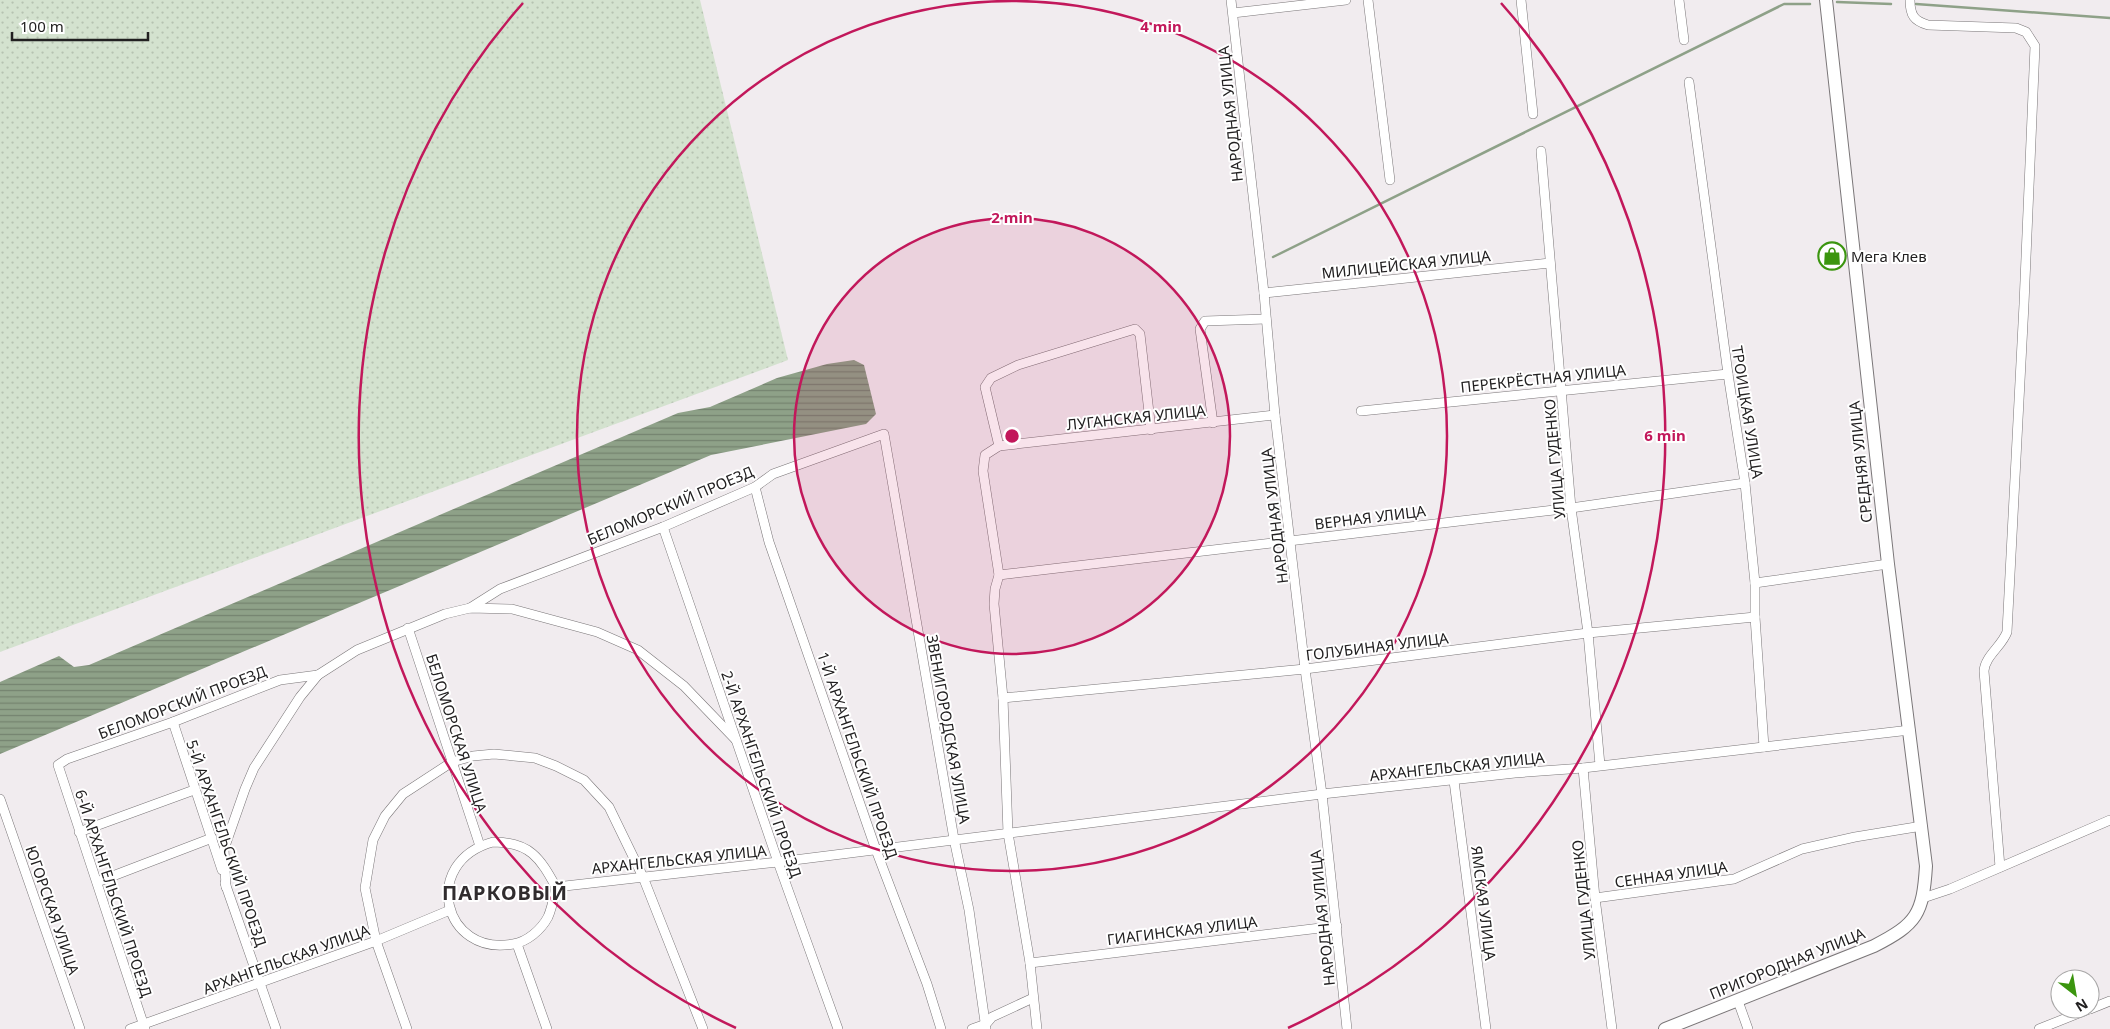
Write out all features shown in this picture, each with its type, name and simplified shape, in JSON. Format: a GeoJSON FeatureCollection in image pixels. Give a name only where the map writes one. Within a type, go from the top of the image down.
{"type":"FeatureCollection","features":[{"type":"Feature","properties":{"kind":"street","name":"НАРОДНАЯ УЛИЦА"},"geometry":{"type":"LineString","coordinates":[[1231,0],[1304,669],[1322,794],[1347,1029]]}},
{"type":"Feature","properties":{"kind":"street"},"geometry":{"type":"LineString","coordinates":[[1233,14],[1346,0]]}},
{"type":"Feature","properties":{"kind":"street"},"geometry":{"type":"LineString","coordinates":[[1368,0],[1390,180]]}},
{"type":"Feature","properties":{"kind":"street"},"geometry":{"type":"LineString","coordinates":[[1521,0],[1533,114]]}},
{"type":"Feature","properties":{"kind":"street"},"geometry":{"type":"LineString","coordinates":[[1678,0],[1684,40]]}},
{"type":"Feature","properties":{"kind":"street","name":"СРЕДНЯЯ УЛИЦА"},"geometry":{"type":"LineString","coordinates":[[1826,0],[1888,564],[1926,866],[1923,898],[1914,918]]}},
{"type":"Feature","properties":{"kind":"street"},"geometry":{"type":"LineString","coordinates":[[1910,0],[1913,18],[1919,23],[1928,25],[2016,28],[2026,32],[2035,46],[2029,206],[2007,632],[2004,640],[1984,665],[2000,867]]}},
{"type":"Feature","properties":{"kind":"street","name":"ТРОИЦКАЯ УЛИЦА"},"geometry":{"type":"LineString","coordinates":[[1689,82],[1728,374],[1745,483],[1755,583],[1755,617],[1764,746]]}},
{"type":"Feature","properties":{"kind":"street","name":"УЛИЦА ГУДЕНКО"},"geometry":{"type":"LineString","coordinates":[[1540,151],[1571,508],[1588,633],[1600,765]]}},
{"type":"Feature","properties":{"kind":"street","name":"МИЛИЦЕЙСКАЯ УЛИЦА"},"geometry":{"type":"LineString","coordinates":[[1264,293],[1550,263]]}},
{"type":"Feature","properties":{"kind":"street"},"geometry":{"type":"LineString","coordinates":[[1213,423],[1200,329],[1205,321],[1266,319]]}},
{"type":"Feature","properties":{"kind":"street"},"geometry":{"type":"LineString","coordinates":[[1037,1029],[1030,963],[1008,833],[1003,698],[994,604],[998,575],[983,471],[985,455],[999,446],[985,387],[991,378],[1018,365],[1135,330],[1140,334],[1151,430]]}},
{"type":"Feature","properties":{"kind":"street","name":"ПЕРЕКРЁСТНАЯ УЛИЦА"},"geometry":{"type":"LineString","coordinates":[[1361,411],[1728,374]]}},
{"type":"Feature","properties":{"kind":"street","name":"ЛУГАНСКАЯ УЛИЦА"},"geometry":{"type":"LineString","coordinates":[[999,446],[1276,415]]}},
{"type":"Feature","properties":{"kind":"street","name":"БЕЛОМОРСКИЙ ПРОЕЗД"},"geometry":{"type":"LineString","coordinates":[[470,608],[500,588],[663,527],[755,487],[773,474],[884,434]]}},
{"type":"Feature","properties":{"kind":"street","name":"ЗВЕНИГОРОДСКАЯ УЛИЦА"},"geometry":{"type":"LineString","coordinates":[[884,434],[954,839],[969,910],[986,1026]]}},
{"type":"Feature","properties":{"kind":"street","name":"ВЕРНАЯ УЛИЦА"},"geometry":{"type":"LineString","coordinates":[[998,575],[1571,508],[1745,483]]}},
{"type":"Feature","properties":{"kind":"street","name":"1-Й АРХАНГЕЛЬСКИЙ ПРОЕЗД"},"geometry":{"type":"LineString","coordinates":[[755,487],[770,542],[876,850],[928,984],[941,1029]]}},
{"type":"Feature","properties":{"kind":"street","name":"2-Й АРХАНГЕЛЬСКИЙ ПРОЕЗД"},"geometry":{"type":"LineString","coordinates":[[663,527],[778,862],[838,1029]]}},
{"type":"Feature","properties":{"kind":"street"},"geometry":{"type":"LineString","coordinates":[[1755,583],[1888,564]]}},
{"type":"Feature","properties":{"kind":"street","name":"БЕЛОМОРСКИЙ ПРОЕЗД"},"geometry":{"type":"LineString","coordinates":[[226,887],[224,849],[254,768],[289,713],[318,675],[357,650],[445,614],[470,608],[512,610],[597,632],[638,650],[684,686],[736,740]]}},
{"type":"Feature","properties":{"kind":"street","name":"ГОЛУБИНАЯ УЛИЦА"},"geometry":{"type":"LineString","coordinates":[[1003,698],[1304,669],[1588,633],[1755,617]]}},
{"type":"Feature","properties":{"kind":"street","name":"БЕЛОМОРСКАЯ УЛИЦА"},"geometry":{"type":"LineString","coordinates":[[408,628],[480,846]]}},
{"type":"Feature","properties":{"kind":"street","name":"БЕЛОМОРСКИЙ ПРОЕЗД"},"geometry":{"type":"LineString","coordinates":[[58,765],[67,759],[173,722],[280,680],[318,675]]}},
{"type":"Feature","properties":{"kind":"street","name":"5-Й АРХАНГЕЛЬСКИЙ ПРОЕЗД"},"geometry":{"type":"LineString","coordinates":[[173,722],[194,790],[212,838],[226,887],[276,1029]]}},
{"type":"Feature","properties":{"kind":"street","name":"АРХАНГЕЛЬСКАЯ УЛИЦА"},"geometry":{"type":"LineString","coordinates":[[556,887],[778,862],[1322,794],[1454,781],[1516,772],[1583,768],[1910,730]]}},
{"type":"Feature","properties":{"kind":"street"},"geometry":{"type":"LineString","coordinates":[[407,1029],[376,941],[365,888],[373,840],[385,816],[404,794],[452,762],[473,756],[512,755],[535,758],[584,780],[609,807],[643,877],[703,1029]]}},
{"type":"Feature","properties":{"kind":"street","name":"6-Й АРХАНГЕЛЬСКИЙ ПРОЕЗД"},"geometry":{"type":"LineString","coordinates":[[58,765],[145,1027]]}},
{"type":"Feature","properties":{"kind":"street","name":"УЛИЦА ГУДЕНКО"},"geometry":{"type":"LineString","coordinates":[[1583,768],[1595,898],[1612,1029]]}},
{"type":"Feature","properties":{"kind":"street","name":"ЯМСКАЯ УЛИЦА"},"geometry":{"type":"LineString","coordinates":[[1454,781],[1486,1029]]}},
{"type":"Feature","properties":{"kind":"street"},"geometry":{"type":"LineString","coordinates":[[79,832],[194,790]]}},
{"type":"Feature","properties":{"kind":"street","name":"ЮГОРСКАЯ УЛИЦА"},"geometry":{"type":"LineString","coordinates":[[0,799],[80,1029]]}},
{"type":"Feature","properties":{"kind":"street"},"geometry":{"type":"LineString","coordinates":[[1923,898],[1950,889],[2110,820]]}},
{"type":"Feature","properties":{"kind":"street","name":"СЕННАЯ УЛИЦА"},"geometry":{"type":"LineString","coordinates":[[1595,898],[1734,879],[1802,848],[1922,826]]}},
{"type":"Feature","properties":{"kind":"street"},"geometry":{"type":"LineString","coordinates":[[97,882],[212,838]]}},
{"type":"Feature","properties":{"kind":"street"},"geometry":{"type":"LineString","coordinates":[[493,842],[508,842],[521,846],[533,853],[543,863],[556,887],[548,916],[540,928],[530,937],[517,944],[501,946],[484,944],[469,936],[458,925],[450,910],[448,897],[452,872],[469,852],[493,842]]}},
{"type":"Feature","properties":{"kind":"street","name":"АРХАНГЕЛЬСКАЯ УЛИЦА"},"geometry":{"type":"LineString","coordinates":[[130,1029],[145,1027],[376,941],[450,910]]}},
{"type":"Feature","properties":{"kind":"street","name":"ПРИГОРОДНАЯ УЛИЦА"},"geometry":{"type":"LineString","coordinates":[[1665,1029],[1874,946],[1900,932],[1914,918]]}},
{"type":"Feature","properties":{"kind":"street","name":"ГИАГИНСКАЯ УЛИЦА"},"geometry":{"type":"LineString","coordinates":[[1030,963],[1337,926]]}},
{"type":"Feature","properties":{"kind":"street"},"geometry":{"type":"LineString","coordinates":[[517,944],[546,1029]]}},
{"type":"Feature","properties":{"kind":"street"},"geometry":{"type":"LineString","coordinates":[[972,1029],[986,1026],[992,1017],[1033,998]]}},
{"type":"Feature","properties":{"kind":"street"},"geometry":{"type":"LineString","coordinates":[[1738,1000],[1748,1029]]}},
{"type":"Feature","properties":{"kind":"street"},"geometry":{"type":"LineString","coordinates":[[2039,1029],[2064,1019]]}},
{"type":"Feature","properties":{"kind":"shaded area"},"geometry":{"type":"Polygon","coordinates":[[[0,0],[700,0],[788,360],[0,652],[0,0]]]}},
{"type":"Feature","properties":{"kind":"shaded area"},"geometry":{"type":"Polygon","coordinates":[[[854,360],[864,365],[876,414],[866,424],[711,455],[0,754],[0,682],[59,656],[74,667],[89,665],[678,413],[710,407],[777,378],[827,364],[854,360]]]}},
{"type":"Feature","properties":{"kind":"waterway"},"geometry":{"type":"LineString","coordinates":[[1837,2],[1891,4]]}},
{"type":"Feature","properties":{"kind":"waterway"},"geometry":{"type":"LineString","coordinates":[[1273,257],[1784,4],[1810,4]]}},
{"type":"Feature","properties":{"kind":"waterway"},"geometry":{"type":"LineString","coordinates":[[1916,4],[2110,18]]}},
{"type":"Feature","properties":{"kind":"place","name":"Мега Клев"},"geometry":{"type":"Point","coordinates":[1832,256]}},
{"type":"Feature","properties":{"kind":"district","name":"ПАРКОВЫЙ"},"geometry":{"type":"Point","coordinates":[505,892]}}]}
